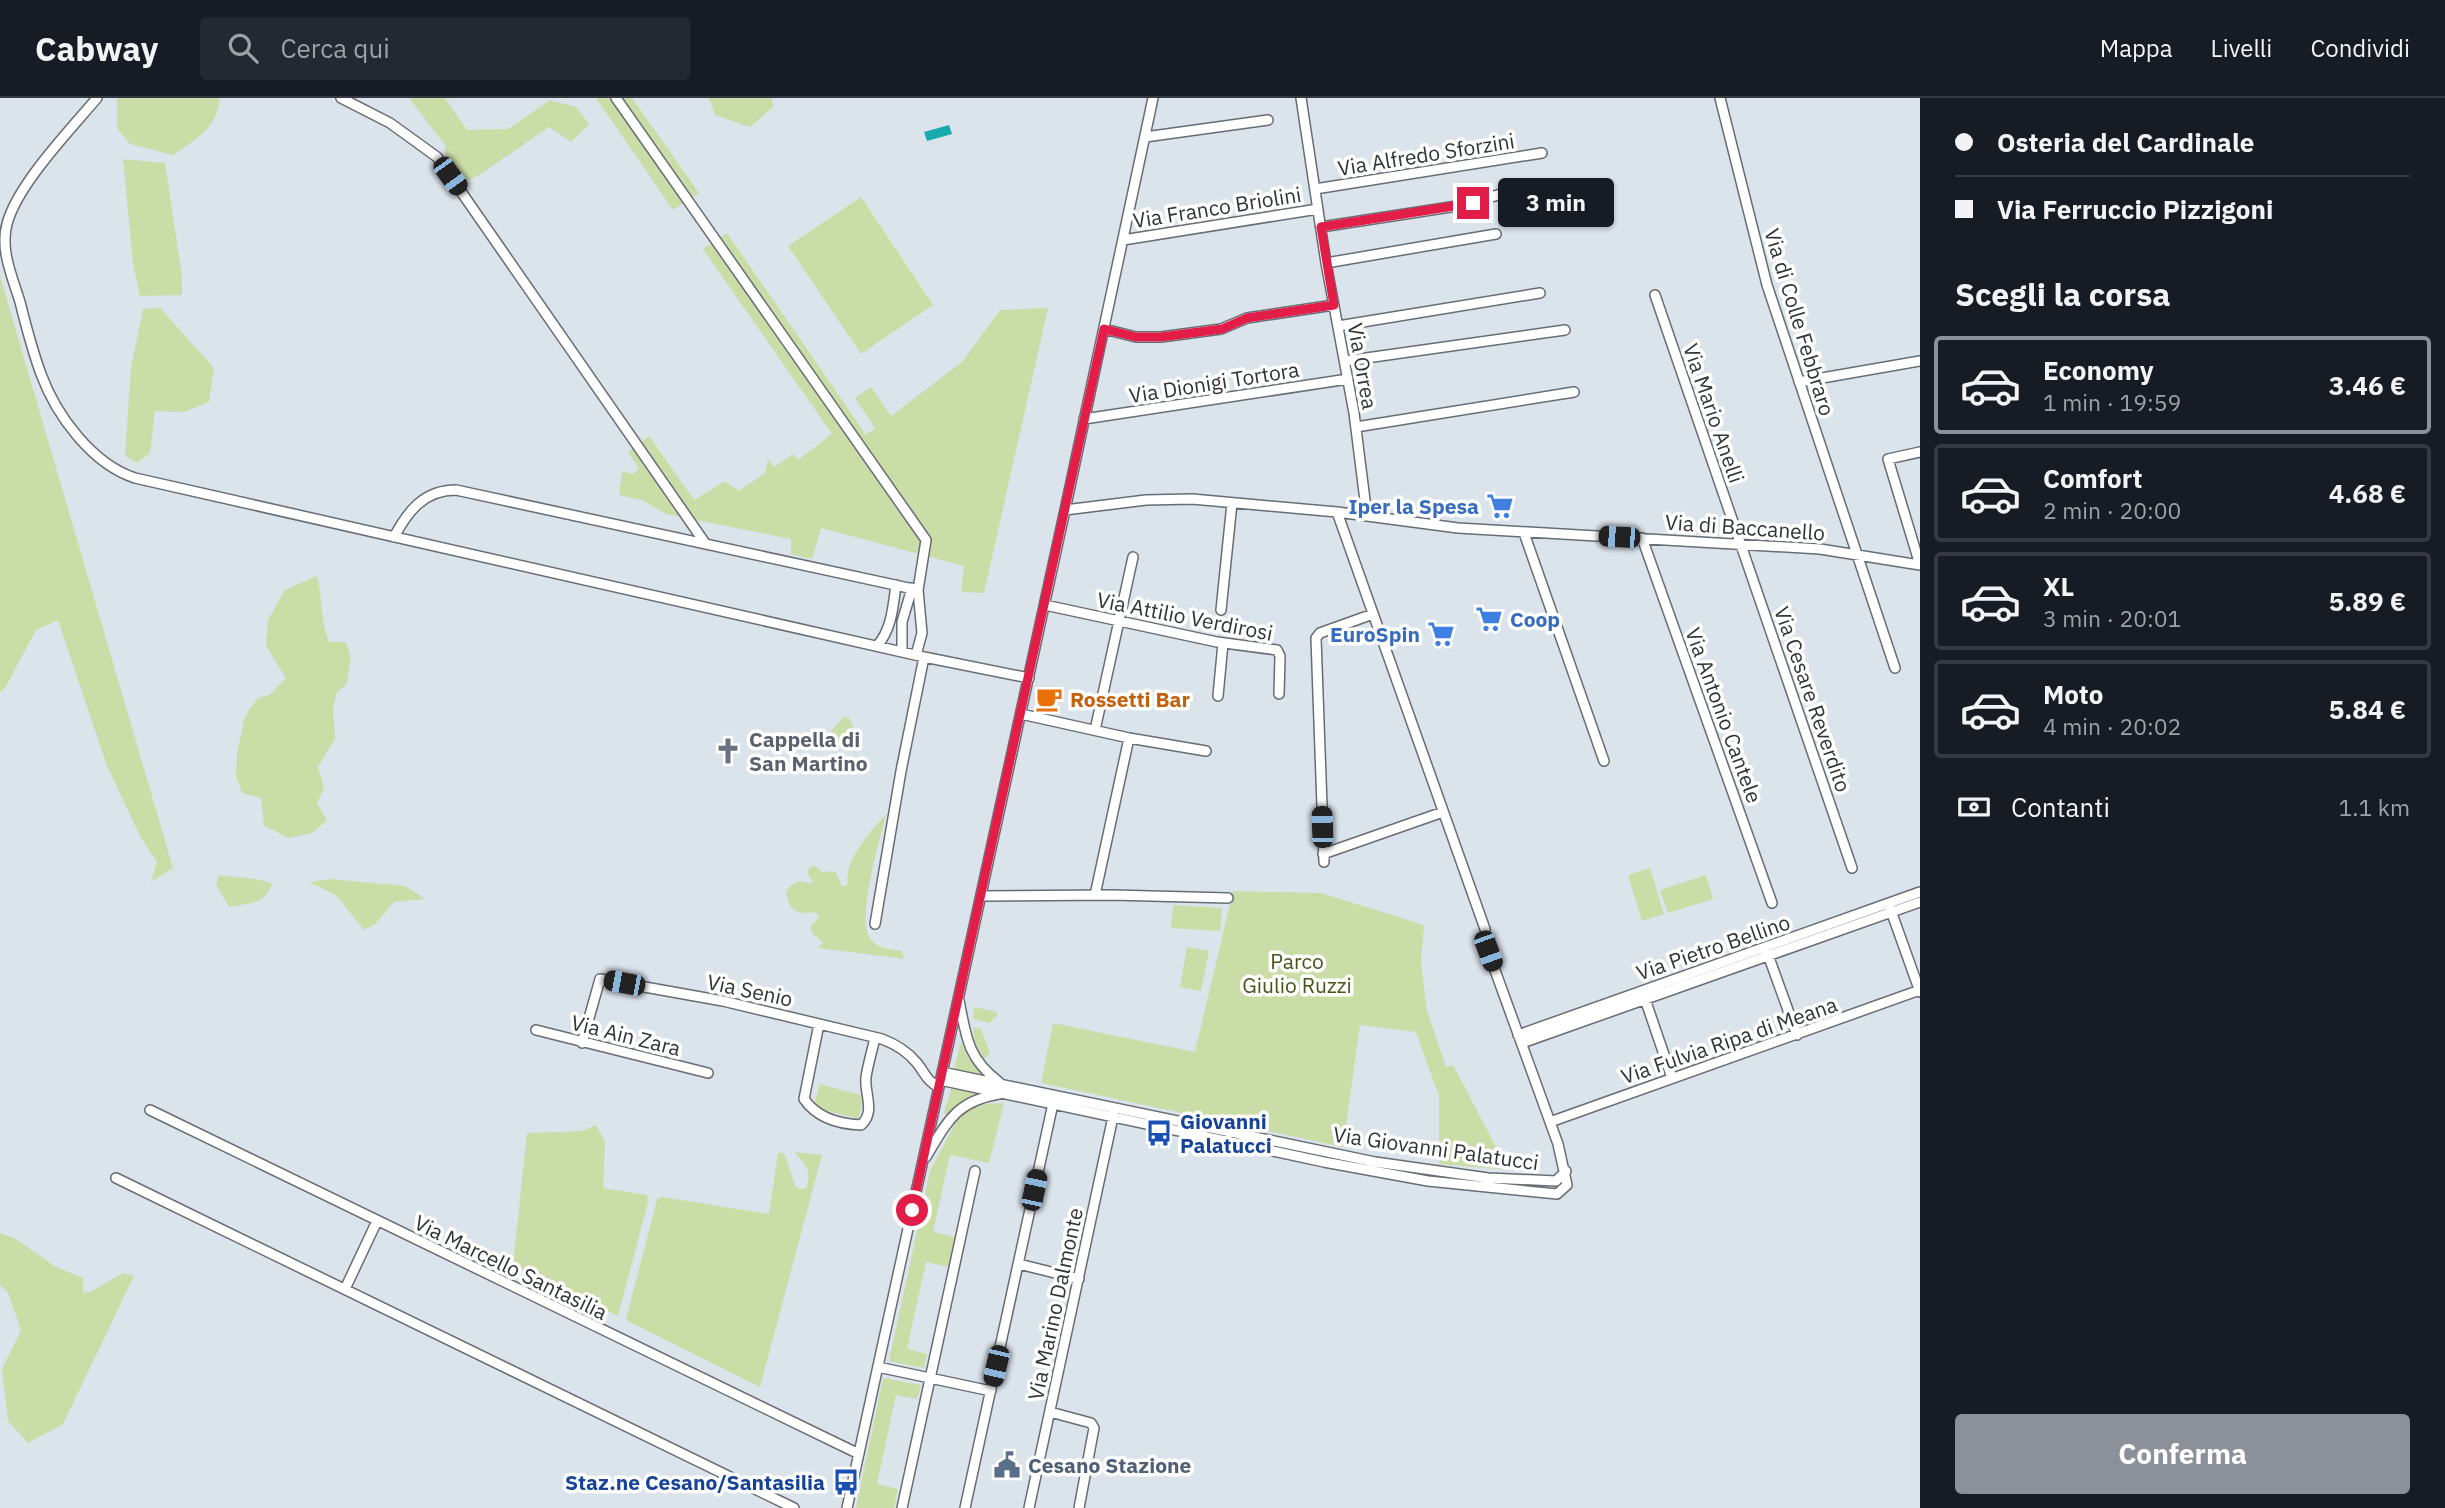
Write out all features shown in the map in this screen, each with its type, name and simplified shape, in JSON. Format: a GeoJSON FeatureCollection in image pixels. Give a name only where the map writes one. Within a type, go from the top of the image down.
{"type":"FeatureCollection","features":[{"type":"Feature","properties":{"kind":"street"},"geometry":{"type":"LineString","coordinates":[[97,98],[21,191],[9,216],[4,235],[5,251],[39,370],[60,410],[89,449],[108,466],[125,475],[394,537],[920,656],[1029,678]]}},
{"type":"Feature","properties":{"kind":"street"},"geometry":{"type":"LineString","coordinates":[[341,98],[390,123],[437,157],[705,543]]}},
{"type":"Feature","properties":{"kind":"street"},"geometry":{"type":"LineString","coordinates":[[616,98],[926,540],[915,589],[902,622],[902,652]]}},
{"type":"Feature","properties":{"kind":"street"},"geometry":{"type":"LineString","coordinates":[[847,1508],[1153,98]]}},
{"type":"Feature","properties":{"kind":"street","name":"Via Orrea"},"geometry":{"type":"LineString","coordinates":[[1301,98],[1326,263],[1356,427],[1367,516]]}},
{"type":"Feature","properties":{"kind":"street","name":"Via di Colle Febbraro"},"geometry":{"type":"LineString","coordinates":[[1720,98],[1766,285],[1895,668]]}},
{"type":"Feature","properties":{"kind":"street"},"geometry":{"type":"LineString","coordinates":[[1144,137],[1268,120]]}},
{"type":"Feature","properties":{"kind":"street","name":"Via Alfredo Sforzini"},"geometry":{"type":"LineString","coordinates":[[1315,189],[1542,153]]}},
{"type":"Feature","properties":{"kind":"street"},"geometry":{"type":"LineString","coordinates":[[1321,227],[1471,204],[1525,186]]}},
{"type":"Feature","properties":{"kind":"street","name":"Via Franco Briolini"},"geometry":{"type":"LineString","coordinates":[[1123,240],[1318,209]]}},
{"type":"Feature","properties":{"kind":"street"},"geometry":{"type":"LineString","coordinates":[[1326,263],[1496,234]]}},
{"type":"Feature","properties":{"kind":"street"},"geometry":{"type":"LineString","coordinates":[[1338,326],[1540,293]]}},
{"type":"Feature","properties":{"kind":"street","name":"Via Mario Anelli"},"geometry":{"type":"LineString","coordinates":[[1656,295],[1739,542]]}},
{"type":"Feature","properties":{"kind":"street"},"geometry":{"type":"LineString","coordinates":[[1104,329],[1136,337],[1161,337],[1222,329],[1247,318],[1334,305]]}},
{"type":"Feature","properties":{"kind":"street"},"geometry":{"type":"LineString","coordinates":[[1345,361],[1565,330]]}},
{"type":"Feature","properties":{"kind":"street"},"geometry":{"type":"LineString","coordinates":[[1799,382],[1920,361]]}},
{"type":"Feature","properties":{"kind":"street","name":"Via Dionigi Tortora"},"geometry":{"type":"LineString","coordinates":[[1084,419],[1348,379]]}},
{"type":"Feature","properties":{"kind":"street"},"geometry":{"type":"LineString","coordinates":[[1356,427],[1574,392]]}},
{"type":"Feature","properties":{"kind":"street"},"geometry":{"type":"LineString","coordinates":[[1920,452],[1888,459],[1920,565]]}},
{"type":"Feature","properties":{"kind":"street"},"geometry":{"type":"LineString","coordinates":[[394,537],[407,515],[420,501],[436,493],[456,490],[915,589]]}},
{"type":"Feature","properties":{"kind":"street","name":"Via di Baccanello"},"geometry":{"type":"LineString","coordinates":[[1065,510],[1172,498],[1337,512],[1524,533],[1739,542],[1856,553],[1920,565]]}},
{"type":"Feature","properties":{"kind":"street"},"geometry":{"type":"LineString","coordinates":[[1221,610],[1233,503]]}},
{"type":"Feature","properties":{"kind":"street"},"geometry":{"type":"LineString","coordinates":[[1337,512],[1485,929]]}},
{"type":"Feature","properties":{"kind":"street"},"geometry":{"type":"LineString","coordinates":[[1524,533],[1604,761]]}},
{"type":"Feature","properties":{"kind":"street","name":"Via Antonio Cantele"},"geometry":{"type":"LineString","coordinates":[[1643,538],[1772,904]]}},
{"type":"Feature","properties":{"kind":"street","name":"Via Cesare Reverdito"},"geometry":{"type":"LineString","coordinates":[[1739,542],[1852,869]]}},
{"type":"Feature","properties":{"kind":"street"},"geometry":{"type":"LineString","coordinates":[[1095,730],[1133,557]]}},
{"type":"Feature","properties":{"kind":"street"},"geometry":{"type":"LineString","coordinates":[[877,646],[889,625],[896,585]]}},
{"type":"Feature","properties":{"kind":"street"},"geometry":{"type":"LineString","coordinates":[[875,923],[920,656],[922,633],[915,589]]}},
{"type":"Feature","properties":{"kind":"street","name":"Via Attilio Verdirosi"},"geometry":{"type":"LineString","coordinates":[[1045,605],[1223,643],[1279,652],[1279,694]]}},
{"type":"Feature","properties":{"kind":"street"},"geometry":{"type":"LineString","coordinates":[[1373,614],[1320,633],[1316,638],[1324,858],[1443,812]]}},
{"type":"Feature","properties":{"kind":"street"},"geometry":{"type":"LineString","coordinates":[[1218,696],[1223,643]]}},
{"type":"Feature","properties":{"kind":"street"},"geometry":{"type":"LineString","coordinates":[[1021,714],[1206,751]]}},
{"type":"Feature","properties":{"kind":"street"},"geometry":{"type":"LineString","coordinates":[[1095,895],[1129,737]]}},
{"type":"Feature","properties":{"kind":"street","name":"Via Pietro Bellino"},"geometry":{"type":"LineString","coordinates":[[1890,908],[1920,892]]}},
{"type":"Feature","properties":{"kind":"street"},"geometry":{"type":"LineString","coordinates":[[981,896],[1228,898]]}},
{"type":"Feature","properties":{"kind":"street","name":"Via Pietro Bellino"},"geometry":{"type":"LineString","coordinates":[[1520,1039],[1890,908],[1920,902]]}},
{"type":"Feature","properties":{"kind":"street"},"geometry":{"type":"LineString","coordinates":[[1890,908],[1920,991]]}},
{"type":"Feature","properties":{"kind":"street"},"geometry":{"type":"LineString","coordinates":[[1488,951],[1566,1171]]}},
{"type":"Feature","properties":{"kind":"street"},"geometry":{"type":"LineString","coordinates":[[1767,951],[1797,1035]]}},
{"type":"Feature","properties":{"kind":"street","name":"Via Senio"},"geometry":{"type":"LineString","coordinates":[[582,1043],[600,979],[723,1001],[875,1038],[900,1048],[915,1061],[930,1082],[940,1079]]}},
{"type":"Feature","properties":{"kind":"street","name":"Via Fulvia Ripa di Meana"},"geometry":{"type":"LineString","coordinates":[[1550,1122],[1920,991]]}},
{"type":"Feature","properties":{"kind":"street"},"geometry":{"type":"LineString","coordinates":[[1644,995],[1672,1078]]}},
{"type":"Feature","properties":{"kind":"street"},"geometry":{"type":"LineString","coordinates":[[958,996],[964,1030],[972,1054],[986,1072],[1000,1083]]}},
{"type":"Feature","properties":{"kind":"street"},"geometry":{"type":"LineString","coordinates":[[819,1024],[804,1099],[817,1115],[851,1125],[861,1125],[869,1111],[865,1080],[875,1038]]}},
{"type":"Feature","properties":{"kind":"street","name":"Via Ain Zara"},"geometry":{"type":"LineString","coordinates":[[536,1030],[708,1073]]}},
{"type":"Feature","properties":{"kind":"street","name":"Via Giovanni Palatucci"},"geometry":{"type":"LineString","coordinates":[[940,1079],[1000,1083],[1375,1162],[1537,1182],[1556,1181],[1566,1171]]}},
{"type":"Feature","properties":{"kind":"street","name":"Via Giovanni Palatucci"},"geometry":{"type":"LineString","coordinates":[[940,1079],[1324,1162],[1429,1181],[1557,1194],[1567,1185],[1566,1171]]}},
{"type":"Feature","properties":{"kind":"street"},"geometry":{"type":"LineString","coordinates":[[922,1164],[946,1124],[959,1110],[978,1098],[1004,1093]]}},
{"type":"Feature","properties":{"kind":"street","name":"Via Marino Dalmonte"},"geometry":{"type":"LineString","coordinates":[[965,1508],[1055,1094]]}},
{"type":"Feature","properties":{"kind":"street","name":"Via Marino Dalmonte"},"geometry":{"type":"LineString","coordinates":[[1029,1508],[1115,1107]]}},
{"type":"Feature","properties":{"kind":"street","name":"Via Marcello Santasilia"},"geometry":{"type":"LineString","coordinates":[[150,1110],[859,1454]]}},
{"type":"Feature","properties":{"kind":"street"},"geometry":{"type":"LineString","coordinates":[[902,1508],[975,1171]]}},
{"type":"Feature","properties":{"kind":"street"},"geometry":{"type":"LineString","coordinates":[[116,1178],[794,1508]]}},
{"type":"Feature","properties":{"kind":"street"},"geometry":{"type":"LineString","coordinates":[[345,1289],[377,1222]]}},
{"type":"Feature","properties":{"kind":"street"},"geometry":{"type":"LineString","coordinates":[[1019,1264],[1079,1279]]}},
{"type":"Feature","properties":{"kind":"street"},"geometry":{"type":"LineString","coordinates":[[878,1367],[991,1391]]}},
{"type":"Feature","properties":{"kind":"street"},"geometry":{"type":"LineString","coordinates":[[1050,1412],[1091,1423],[1094,1428],[1079,1508]]}},
{"type":"Feature","properties":{"kind":"green space"},"geometry":{"type":"Polygon","coordinates":[[[117,98],[220,98],[210,126],[173,155],[130,144],[117,128],[117,98]]]}},
{"type":"Feature","properties":{"kind":"green space"},"geometry":{"type":"Polygon","coordinates":[[[409,98],[445,98],[467,130],[508,129],[550,100],[576,107],[589,124],[571,142],[549,127],[479,175],[461,184],[446,160],[445,145],[409,98]]]}},
{"type":"Feature","properties":{"kind":"green space"},"geometry":{"type":"Polygon","coordinates":[[[596,98],[632,98],[699,193],[673,210],[596,98]]]}},
{"type":"Feature","properties":{"kind":"green space"},"geometry":{"type":"Polygon","coordinates":[[[709,98],[772,98],[773,107],[750,127],[715,115],[709,98]]]}},
{"type":"Feature","properties":{"kind":"green space"},"geometry":{"type":"Polygon","coordinates":[[[123,159],[165,163],[182,276],[182,295],[140,296],[133,264],[123,159]]]}},
{"type":"Feature","properties":{"kind":"green space"},"geometry":{"type":"Polygon","coordinates":[[[861,197],[933,305],[861,354],[788,246],[861,197]]]}},
{"type":"Feature","properties":{"kind":"green space"},"geometry":{"type":"Polygon","coordinates":[[[727,233],[866,435],[875,428],[855,398],[871,387],[891,416],[962,362],[1000,310],[1048,308],[984,593],[961,592],[964,566],[821,528],[812,559],[791,554],[791,539],[666,514],[642,500],[619,495],[622,471],[633,474],[639,468],[628,452],[649,436],[694,500],[725,481],[739,491],[765,473],[768,459],[774,467],[793,454],[798,460],[832,434],[703,249],[727,233]]]}},
{"type":"Feature","properties":{"kind":"green space"},"geometry":{"type":"Polygon","coordinates":[[[0,276],[173,868],[151,882],[157,862],[141,838],[107,766],[58,620],[36,630],[5,688],[0,692],[0,276]]]}},
{"type":"Feature","properties":{"kind":"green space"},"geometry":{"type":"Polygon","coordinates":[[[160,308],[214,368],[209,402],[184,412],[155,411],[150,453],[137,463],[125,456],[131,367],[143,309],[160,308]]]}},
{"type":"Feature","properties":{"kind":"green space"},"geometry":{"type":"Polygon","coordinates":[[[317,576],[329,642],[346,642],[351,658],[346,685],[337,692],[333,707],[335,739],[318,767],[324,788],[317,803],[327,820],[312,833],[288,838],[264,825],[261,798],[242,793],[236,776],[237,753],[245,716],[258,698],[270,695],[286,678],[266,646],[268,620],[285,590],[317,576]]]}},
{"type":"Feature","properties":{"kind":"green space"},"geometry":{"type":"Polygon","coordinates":[[[844,717],[850,719],[856,737],[850,745],[833,740],[831,731],[844,717]]]}},
{"type":"Feature","properties":{"kind":"green space"},"geometry":{"type":"Polygon","coordinates":[[[886,815],[870,879],[867,930],[874,943],[902,951],[904,959],[818,948],[823,942],[812,933],[811,926],[819,917],[815,912],[803,913],[795,910],[789,904],[786,892],[797,882],[812,884],[807,873],[814,865],[822,872],[835,871],[842,886],[847,886],[848,870],[855,854],[886,815]]]}},
{"type":"Feature","properties":{"kind":"green space"},"geometry":{"type":"Polygon","coordinates":[[[1650,868],[1664,914],[1642,921],[1628,875],[1650,868]]]}},
{"type":"Feature","properties":{"kind":"green space"},"geometry":{"type":"Polygon","coordinates":[[[219,875],[272,884],[260,899],[229,907],[216,884],[219,875]]]}},
{"type":"Feature","properties":{"kind":"green space"},"geometry":{"type":"Polygon","coordinates":[[[1706,875],[1713,899],[1668,913],[1660,890],[1706,875]]]}},
{"type":"Feature","properties":{"kind":"green space"},"geometry":{"type":"Polygon","coordinates":[[[330,879],[405,886],[425,899],[394,902],[375,924],[364,930],[336,895],[309,882],[330,879]]]}},
{"type":"Feature","properties":{"kind":"green space","name":"Parco Giulio Ruzzi"},"geometry":{"type":"Polygon","coordinates":[[[1233,891],[1321,893],[1424,925],[1421,964],[1427,1011],[1446,1067],[1453,1065],[1495,1145],[1522,1171],[1439,1164],[1439,1096],[1416,1032],[1360,1025],[1343,1147],[1041,1083],[1053,1023],[1195,1052],[1233,891]]]}},
{"type":"Feature","properties":{"kind":"green space"},"geometry":{"type":"Polygon","coordinates":[[[1173,905],[1222,908],[1220,931],[1171,928],[1173,905]]]}},
{"type":"Feature","properties":{"kind":"green space"},"geometry":{"type":"Polygon","coordinates":[[[1187,947],[1209,951],[1201,991],[1180,987],[1187,947]]]}},
{"type":"Feature","properties":{"kind":"green space"},"geometry":{"type":"Polygon","coordinates":[[[974,1007],[997,1012],[997,1016],[989,1023],[973,1019],[974,1007]]]}},
{"type":"Feature","properties":{"kind":"green space"},"geometry":{"type":"Polygon","coordinates":[[[973,1027],[981,1029],[990,1053],[984,1059],[975,1042],[973,1027]]]}},
{"type":"Feature","properties":{"kind":"green space"},"geometry":{"type":"Polygon","coordinates":[[[961,1042],[969,1059],[982,1074],[981,1077],[954,1070],[961,1042]]]}},
{"type":"Feature","properties":{"kind":"green space"},"geometry":{"type":"Polygon","coordinates":[[[820,1084],[864,1096],[858,1119],[813,1107],[820,1084]]]}},
{"type":"Feature","properties":{"kind":"green space"},"geometry":{"type":"Polygon","coordinates":[[[952,1086],[979,1093],[961,1102],[947,1115],[944,1113],[952,1086]]]}},
{"type":"Feature","properties":{"kind":"green space"},"geometry":{"type":"Polygon","coordinates":[[[1004,1103],[989,1163],[950,1155],[933,1232],[956,1237],[949,1267],[926,1262],[907,1349],[927,1354],[924,1368],[889,1361],[930,1171],[959,1116],[978,1104],[1004,1103]]]}},
{"type":"Feature","properties":{"kind":"green space"},"geometry":{"type":"Polygon","coordinates":[[[596,1125],[605,1141],[603,1188],[647,1195],[648,1202],[618,1316],[513,1265],[527,1133],[582,1131],[596,1125]]]}},
{"type":"Feature","properties":{"kind":"green space"},"geometry":{"type":"Polygon","coordinates":[[[794,1152],[822,1155],[760,1387],[626,1320],[657,1199],[662,1197],[769,1214],[778,1153],[784,1153],[795,1185],[799,1189],[806,1188],[807,1168],[794,1152]]]}},
{"type":"Feature","properties":{"kind":"green space"},"geometry":{"type":"Polygon","coordinates":[[[0,1233],[14,1238],[56,1267],[83,1278],[83,1293],[90,1292],[123,1273],[134,1276],[63,1424],[28,1443],[8,1421],[2,1369],[21,1330],[8,1293],[0,1285],[0,1233]]]}},
{"type":"Feature","properties":{"kind":"green space"},"geometry":{"type":"Polygon","coordinates":[[[883,1378],[921,1385],[917,1399],[896,1395],[877,1484],[898,1489],[894,1508],[856,1508],[883,1378]]]}},
{"type":"Feature","properties":{"kind":"water"},"geometry":{"type":"Polygon","coordinates":[[[949,125],[952,134],[927,141],[924,132],[949,125]]]}},
{"type":"Feature","properties":{"kind":"place","name":"Iper la Spesa"},"geometry":{"type":"Point","coordinates":[1500,506]}},
{"type":"Feature","properties":{"kind":"place","name":"Coop"},"geometry":{"type":"Point","coordinates":[1489,619]}},
{"type":"Feature","properties":{"kind":"place","name":"EuroSpin"},"geometry":{"type":"Point","coordinates":[1441,634]}},
{"type":"Feature","properties":{"kind":"place","name":"Rossetti Bar"},"geometry":{"type":"Point","coordinates":[1049,699]}},
{"type":"Feature","properties":{"kind":"place","name":"Cappella di San Martino"},"geometry":{"type":"Point","coordinates":[728,751]}},
{"type":"Feature","properties":{"kind":"place","name":"Giovanni Palatucci"},"geometry":{"type":"Point","coordinates":[1159,1133]}},
{"type":"Feature","properties":{"kind":"place","name":"Cesano Stazione"},"geometry":{"type":"Point","coordinates":[1007,1465]}},
{"type":"Feature","properties":{"kind":"place","name":"Staz.ne Cesano/Santasilia"},"geometry":{"type":"Point","coordinates":[846,1482]}},
{"type":"Feature","properties":{"kind":"route"},"geometry":{"type":"LineString","coordinates":[[912,1210],[1104,329],[1136,337],[1161,337],[1222,329],[1247,318],[1334,305],[1321,227],[1473,203]]}}]}
